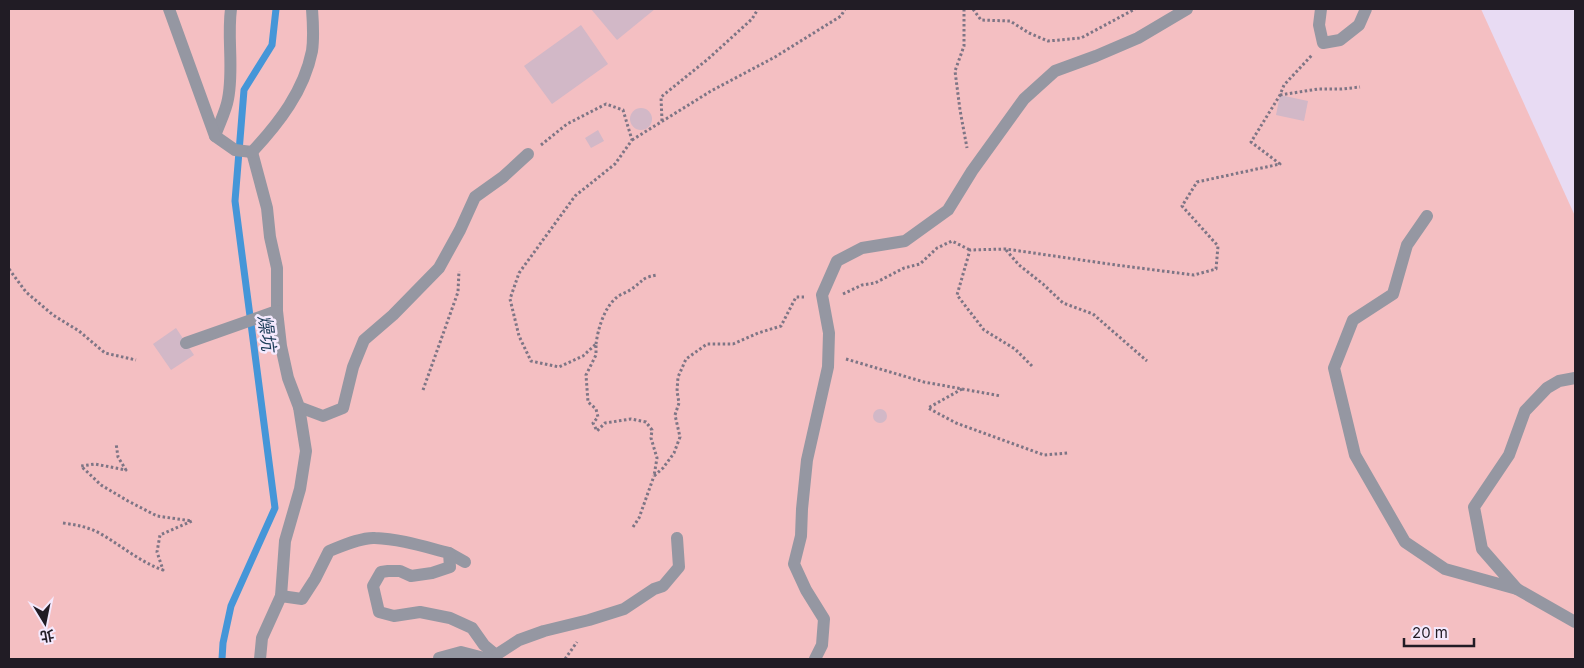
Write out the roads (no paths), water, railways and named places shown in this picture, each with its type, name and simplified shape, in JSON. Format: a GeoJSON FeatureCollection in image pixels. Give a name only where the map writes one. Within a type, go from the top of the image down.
{"type":"FeatureCollection","features":[{"type":"Feature","properties":{"kind":"street"},"geometry":{"type":"LineString","coordinates":[[169,9],[215,136],[236,150],[252,152]]}},
{"type":"Feature","properties":{"kind":"street"},"geometry":{"type":"LineString","coordinates":[[215,136],[228,100],[231,56],[231,9]]}},
{"type":"Feature","properties":{"kind":"street"},"geometry":{"type":"LineString","coordinates":[[252,152],[274,128],[302,85],[312,50],[312,9]]}},
{"type":"Feature","properties":{"kind":"street"},"geometry":{"type":"LineString","coordinates":[[815,659],[822,645],[824,619],[806,590],[794,564],[801,536],[807,460],[828,367],[829,333],[822,295],[837,261],[862,248],[905,241],[948,210],[972,171],[1024,99],[1054,71],[1138,38],[1188,9]]}},
{"type":"Feature","properties":{"kind":"street"},"geometry":{"type":"LineString","coordinates":[[1321,9],[1319,25],[1322,43],[1340,40],[1359,25],[1366,9]]}},
{"type":"Feature","properties":{"kind":"street"},"geometry":{"type":"LineString","coordinates":[[252,152],[267,208],[270,237],[277,268],[277,312],[280,346],[288,378],[299,407],[306,451],[300,489],[284,541],[281,596],[262,638],[260,659]]}},
{"type":"Feature","properties":{"kind":"street"},"geometry":{"type":"LineString","coordinates":[[299,407],[323,416],[343,408],[353,367],[364,340],[394,315],[439,268],[460,230],[475,197],[503,177],[528,154]]}},
{"type":"Feature","properties":{"kind":"street"},"geometry":{"type":"LineString","coordinates":[[1427,216],[1407,245],[1393,294],[1353,320],[1334,368],[1355,455],[1405,542],[1445,569],[1516,589],[1575,622]]}},
{"type":"Feature","properties":{"kind":"street"},"geometry":{"type":"LineString","coordinates":[[186,343],[277,312]]}},
{"type":"Feature","properties":{"kind":"street"},"geometry":{"type":"LineString","coordinates":[[1516,589],[1482,549],[1474,507],[1508,455],[1524,411],[1547,388],[1559,381],[1575,378]]}},
{"type":"Feature","properties":{"kind":"street"},"geometry":{"type":"LineString","coordinates":[[281,596],[302,599],[315,579],[329,551],[373,537],[449,553],[465,562]]}},
{"type":"Feature","properties":{"kind":"street"},"geometry":{"type":"LineString","coordinates":[[440,658],[461,652],[491,658],[519,640],[544,631],[624,609],[654,589],[663,586],[679,567],[677,538]]}},
{"type":"Feature","properties":{"kind":"street"},"geometry":{"type":"LineString","coordinates":[[449,553],[450,567],[432,573],[411,576],[400,571],[381,572],[372,586],[379,612],[394,616],[420,612],[450,618],[472,628],[491,658]]}},
{"type":"Feature","properties":{"kind":"waterway","name":"燥坑"},"geometry":{"type":"LineString","coordinates":[[222,659],[223,643],[231,606],[275,508],[235,201],[244,90],[272,45],[276,9]]}}]}
